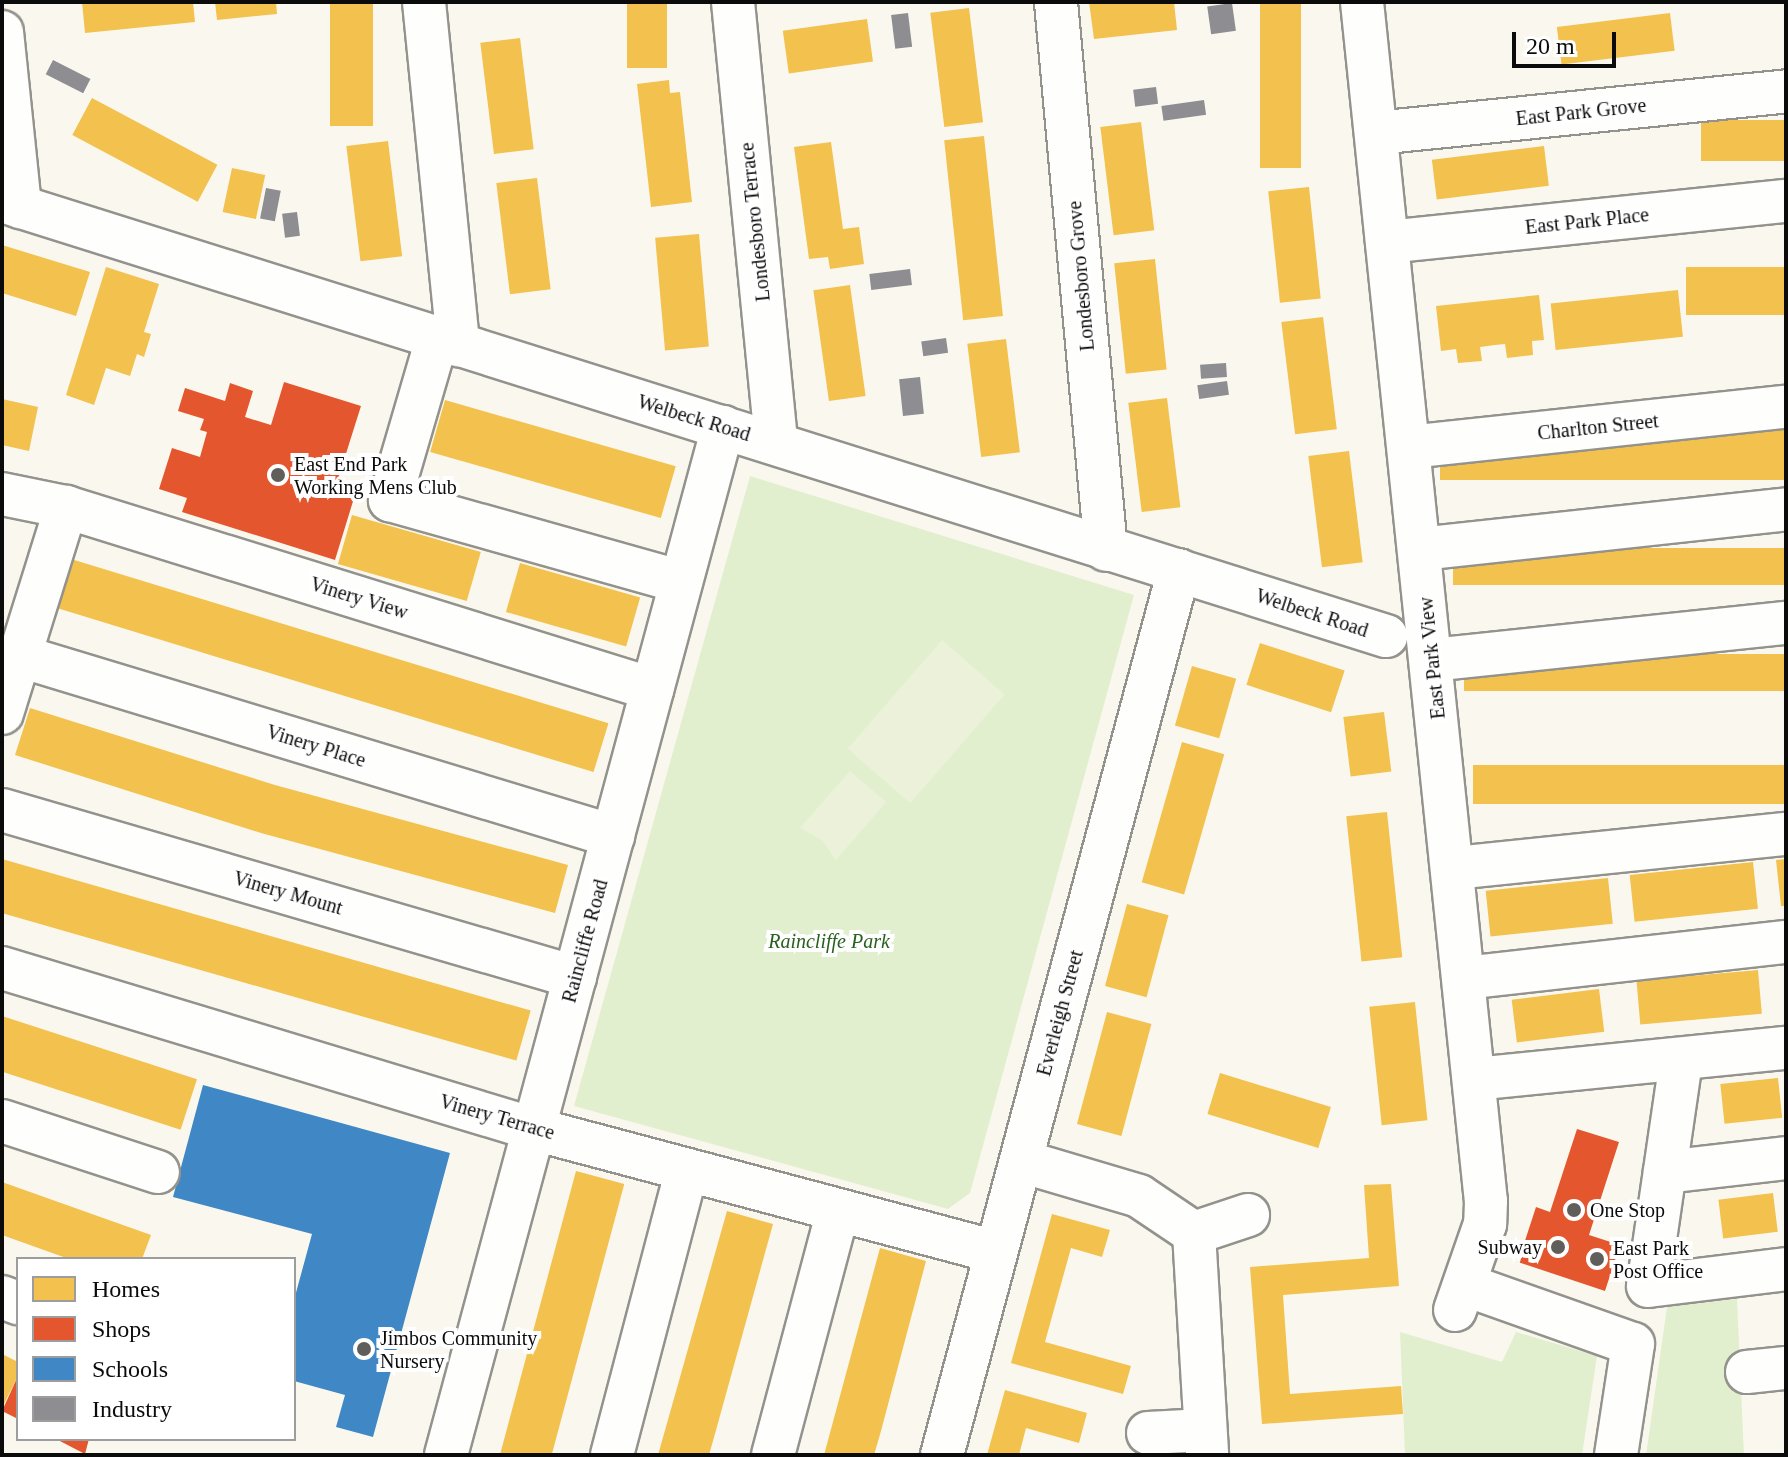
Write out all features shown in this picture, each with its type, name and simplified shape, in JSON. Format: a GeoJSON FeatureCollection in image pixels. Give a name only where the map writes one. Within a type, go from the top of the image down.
{"type":"FeatureCollection","features":[{"type":"Feature","properties":{"kind":"street"},"geometry":{"type":"LineString","coordinates":[[424,2],[447,342],[390,500],[681,582]]}},
{"type":"Feature","properties":{"kind":"street","name":"Londesboro Terrace"},"geometry":{"type":"LineString","coordinates":[[733,2],[776,443]]}},
{"type":"Feature","properties":{"kind":"street","name":"Londesboro Grove"},"geometry":{"type":"LineString","coordinates":[[1056,2],[1106,550]]}},
{"type":"Feature","properties":{"kind":"street","name":"East Park View"},"geometry":{"type":"LineString","coordinates":[[1362,2],[1455,868],[1486,1201],[1460,1298],[1633,1344],[1616,1455]]}},
{"type":"Feature","properties":{"kind":"street"},"geometry":{"type":"LineString","coordinates":[[2,32],[11,204]]}},
{"type":"Feature","properties":{"kind":"street","name":"East Park Grove"},"geometry":{"type":"LineString","coordinates":[[1376,133],[1786,91]]}},
{"type":"Feature","properties":{"kind":"street","name":"East Park Place"},"geometry":{"type":"LineString","coordinates":[[1387,242],[1786,201]]}},
{"type":"Feature","properties":{"kind":"street","name":"Welbeck Road"},"geometry":{"type":"LineString","coordinates":[[11,204],[1386,636]]}},
{"type":"Feature","properties":{"kind":"street","name":"Charlton Street"},"geometry":{"type":"LineString","coordinates":[[1409,447],[1786,407]]}},
{"type":"Feature","properties":{"kind":"street","name":"Raincliffe Road"},"geometry":{"type":"LineString","coordinates":[[446,1455],[723,427]]}},
{"type":"Feature","properties":{"kind":"street","name":"Vinery View"},"geometry":{"type":"LineString","coordinates":[[2,494],[66,507],[652,689]]}},
{"type":"Feature","properties":{"kind":"street"},"geometry":{"type":"LineString","coordinates":[[2,713],[66,507]]}},
{"type":"Feature","properties":{"kind":"street"},"geometry":{"type":"LineString","coordinates":[[1420,549],[1786,509]]}},
{"type":"Feature","properties":{"kind":"street","name":"Everleigh Street"},"geometry":{"type":"LineString","coordinates":[[942,1455],[1179,570]]}},
{"type":"Feature","properties":{"kind":"street"},"geometry":{"type":"LineString","coordinates":[[1432,660],[1786,623]]}},
{"type":"Feature","properties":{"kind":"street","name":"Vinery Place"},"geometry":{"type":"LineString","coordinates":[[20,656],[613,836]]}},
{"type":"Feature","properties":{"kind":"street","name":"Vinery Mount"},"geometry":{"type":"LineString","coordinates":[[2,810],[575,977]]}},
{"type":"Feature","properties":{"kind":"street"},"geometry":{"type":"LineString","coordinates":[[1455,868],[1786,834]]}},
{"type":"Feature","properties":{"kind":"street"},"geometry":{"type":"LineString","coordinates":[[1464,978],[1786,942]]}},
{"type":"Feature","properties":{"kind":"street","name":"Vinery Terrace"},"geometry":{"type":"LineString","coordinates":[[2,968],[534,1129],[996,1252]]}},
{"type":"Feature","properties":{"kind":"street"},"geometry":{"type":"LineString","coordinates":[[1474,1079],[1681,1061],[1786,1048]]}},
{"type":"Feature","properties":{"kind":"street"},"geometry":{"type":"LineString","coordinates":[[1681,1061],[1648,1286],[1786,1269]]}},
{"type":"Feature","properties":{"kind":"street"},"geometry":{"type":"LineString","coordinates":[[2,1121],[158,1172]]}},
{"type":"Feature","properties":{"kind":"street"},"geometry":{"type":"LineString","coordinates":[[1665,1172],[1786,1158]]}},
{"type":"Feature","properties":{"kind":"street"},"geometry":{"type":"LineString","coordinates":[[1021,1161],[1139,1196],[1194,1233]]}},
{"type":"Feature","properties":{"kind":"street"},"geometry":{"type":"LineString","coordinates":[[612,1455],[687,1170]]}},
{"type":"Feature","properties":{"kind":"street"},"geometry":{"type":"LineString","coordinates":[[773,1455],[838,1210]]}},
{"type":"Feature","properties":{"kind":"street"},"geometry":{"type":"LineString","coordinates":[[1194,1233],[1248,1215]]}},
{"type":"Feature","properties":{"kind":"street"},"geometry":{"type":"LineString","coordinates":[[1148,1433],[1206,1442],[1194,1233]]}},
{"type":"Feature","properties":{"kind":"green space","name":"Raincliffe Park"},"geometry":{"type":"Polygon","coordinates":[[[750,476],[1134,595],[970,1193],[948,1209],[574,1106],[750,476]]]}},
{"type":"Feature","properties":{"kind":"green space"},"geometry":{"type":"Polygon","coordinates":[[[942,640],[1005,694],[910,803],[848,749],[942,640]]]}},
{"type":"Feature","properties":{"kind":"green space"},"geometry":{"type":"Polygon","coordinates":[[[850,771],[886,802],[836,860],[822,840],[800,828],[850,771]]]}},
{"type":"Feature","properties":{"kind":"green space"},"geometry":{"type":"Polygon","coordinates":[[[1737,1299],[1744,1455],[1646,1455],[1667,1307],[1737,1299]]]}},
{"type":"Feature","properties":{"kind":"green space"},"geometry":{"type":"Polygon","coordinates":[[[1400,1332],[1502,1362],[1516,1332],[1597,1356],[1582,1455],[1405,1455],[1400,1332]]]}},
{"type":"Feature","properties":{"kind":"building: Homes"},"geometry":{"type":"Polygon","coordinates":[[[82,2],[193,2],[195,22],[85,33],[82,2]]]}},
{"type":"Feature","properties":{"kind":"building: Homes"},"geometry":{"type":"Polygon","coordinates":[[[215,2],[276,2],[277,14],[217,20],[215,2]]]}},
{"type":"Feature","properties":{"kind":"building: Homes"},"geometry":{"type":"Polygon","coordinates":[[[330,2],[373,2],[373,126],[330,126],[330,2]]]}},
{"type":"Feature","properties":{"kind":"building: Homes"},"geometry":{"type":"Polygon","coordinates":[[[627,2],[667,2],[667,68],[627,68],[627,2]]]}},
{"type":"Feature","properties":{"kind":"building: Homes"},"geometry":{"type":"Polygon","coordinates":[[[1089,2],[1174,2],[1177,30],[1094,39],[1089,2]]]}},
{"type":"Feature","properties":{"kind":"building: Homes"},"geometry":{"type":"Polygon","coordinates":[[[1260,2],[1301,2],[1301,168],[1260,168],[1260,2]]]}},
{"type":"Feature","properties":{"kind":"building: Homes"},"geometry":{"type":"Polygon","coordinates":[[[969,8],[983,122],[944,127],[930,13],[969,8]]]}},
{"type":"Feature","properties":{"kind":"building: Homes"},"geometry":{"type":"Polygon","coordinates":[[[1670,13],[1675,51],[1561,65],[1557,27],[1670,13]]]}},
{"type":"Feature","properties":{"kind":"building: Homes"},"geometry":{"type":"Polygon","coordinates":[[[867,19],[873,62],[789,73],[783,31],[867,19]]]}},
{"type":"Feature","properties":{"kind":"building: Homes"},"geometry":{"type":"Polygon","coordinates":[[[520,38],[534,149],[494,154],[480,43],[520,38]]]}},
{"type":"Feature","properties":{"kind":"building: Homes"},"geometry":{"type":"Polygon","coordinates":[[[669,80],[670,93],[680,92],[692,202],[651,207],[637,84],[669,80]]]}},
{"type":"Feature","properties":{"kind":"building: Homes"},"geometry":{"type":"Polygon","coordinates":[[[92,98],[217,165],[198,202],[72,135],[92,98]]]}},
{"type":"Feature","properties":{"kind":"building: Homes"},"geometry":{"type":"Polygon","coordinates":[[[1701,120],[1786,120],[1786,161],[1701,161],[1701,120]]]}},
{"type":"Feature","properties":{"kind":"building: Homes"},"geometry":{"type":"Polygon","coordinates":[[[1141,122],[1154,230],[1114,235],[1100,127],[1141,122]]]}},
{"type":"Feature","properties":{"kind":"building: Homes"},"geometry":{"type":"Polygon","coordinates":[[[984,136],[1003,316],[963,320],[944,140],[984,136]]]}},
{"type":"Feature","properties":{"kind":"building: Homes"},"geometry":{"type":"Polygon","coordinates":[[[388,141],[402,256],[360,261],[346,146],[388,141]]]}},
{"type":"Feature","properties":{"kind":"building: Homes"},"geometry":{"type":"Polygon","coordinates":[[[831,142],[843,229],[859,227],[864,264],[830,269],[828,257],[809,259],[794,147],[831,142]]]}},
{"type":"Feature","properties":{"kind":"building: Homes"},"geometry":{"type":"Polygon","coordinates":[[[1544,146],[1549,186],[1437,199],[1432,160],[1544,146]]]}},
{"type":"Feature","properties":{"kind":"building: Homes"},"geometry":{"type":"Polygon","coordinates":[[[232,168],[265,175],[256,219],[223,212],[232,168]]]}},
{"type":"Feature","properties":{"kind":"building: Homes"},"geometry":{"type":"Polygon","coordinates":[[[537,178],[551,289],[510,294],[496,183],[537,178]]]}},
{"type":"Feature","properties":{"kind":"building: Homes"},"geometry":{"type":"Polygon","coordinates":[[[1309,187],[1321,298],[1280,303],[1268,191],[1309,187]]]}},
{"type":"Feature","properties":{"kind":"building: Homes"},"geometry":{"type":"Polygon","coordinates":[[[699,234],[709,347],[665,350],[655,238],[699,234]]]}},
{"type":"Feature","properties":{"kind":"building: Homes"},"geometry":{"type":"Polygon","coordinates":[[[2,245],[90,272],[76,316],[2,293],[2,245]]]}},
{"type":"Feature","properties":{"kind":"building: Homes"},"geometry":{"type":"Polygon","coordinates":[[[1155,259],[1167,369],[1126,374],[1114,263],[1155,259]]]}},
{"type":"Feature","properties":{"kind":"building: Homes"},"geometry":{"type":"Polygon","coordinates":[[[106,267],[159,284],[144,332],[151,334],[144,357],[137,354],[130,376],[106,368],[94,405],[66,395],[106,267]]]}},
{"type":"Feature","properties":{"kind":"building: Homes"},"geometry":{"type":"Polygon","coordinates":[[[1686,267],[1786,267],[1786,315],[1686,315],[1686,267]]]}},
{"type":"Feature","properties":{"kind":"building: Homes"},"geometry":{"type":"Polygon","coordinates":[[[850,285],[866,396],[829,401],[813,290],[850,285]]]}},
{"type":"Feature","properties":{"kind":"building: Homes"},"geometry":{"type":"Polygon","coordinates":[[[1678,290],[1683,337],[1556,350],[1551,303],[1678,290]]]}},
{"type":"Feature","properties":{"kind":"building: Homes"},"geometry":{"type":"Polygon","coordinates":[[[1539,295],[1544,340],[1532,341],[1533,355],[1507,358],[1505,344],[1495,345],[1480,347],[1482,361],[1458,363],[1456,349],[1441,351],[1436,306],[1539,295]]]}},
{"type":"Feature","properties":{"kind":"building: Homes"},"geometry":{"type":"Polygon","coordinates":[[[1323,317],[1337,429],[1295,434],[1281,322],[1323,317]]]}},
{"type":"Feature","properties":{"kind":"building: Homes"},"geometry":{"type":"Polygon","coordinates":[[[1006,339],[1020,452],[981,457],[967,344],[1006,339]]]}},
{"type":"Feature","properties":{"kind":"building: Homes"},"geometry":{"type":"Polygon","coordinates":[[[1167,398],[1180,507],[1142,512],[1128,403],[1167,398]]]}},
{"type":"Feature","properties":{"kind":"building: Homes"},"geometry":{"type":"Polygon","coordinates":[[[2,399],[38,407],[29,451],[2,445],[2,399]]]}},
{"type":"Feature","properties":{"kind":"building: Homes"},"geometry":{"type":"Polygon","coordinates":[[[445,400],[676,466],[661,518],[430,452],[445,400]]]}},
{"type":"Feature","properties":{"kind":"building: Homes"},"geometry":{"type":"Polygon","coordinates":[[[1440,428],[1786,428],[1786,480],[1440,480],[1440,428]]]}},
{"type":"Feature","properties":{"kind":"building: Homes"},"geometry":{"type":"Polygon","coordinates":[[[1349,451],[1363,562],[1322,567],[1308,456],[1349,451]]]}},
{"type":"Feature","properties":{"kind":"building: Homes"},"geometry":{"type":"Polygon","coordinates":[[[352,515],[481,552],[467,601],[338,564],[352,515]]]}},
{"type":"Feature","properties":{"kind":"building: Homes"},"geometry":{"type":"Polygon","coordinates":[[[1453,548],[1786,548],[1786,585],[1453,585],[1453,548]]]}},
{"type":"Feature","properties":{"kind":"building: Homes"},"geometry":{"type":"Polygon","coordinates":[[[71,559],[608,723],[594,772],[56,608],[71,559]]]}},
{"type":"Feature","properties":{"kind":"building: Homes"},"geometry":{"type":"Polygon","coordinates":[[[520,563],[640,597],[626,646],[506,612],[520,563]]]}},
{"type":"Feature","properties":{"kind":"building: Homes"},"geometry":{"type":"Polygon","coordinates":[[[1260,643],[1345,671],[1331,712],[1246,685],[1260,643]]]}},
{"type":"Feature","properties":{"kind":"building: Homes"},"geometry":{"type":"Polygon","coordinates":[[[1464,654],[1786,654],[1786,691],[1464,691],[1464,654]]]}},
{"type":"Feature","properties":{"kind":"building: Homes"},"geometry":{"type":"Polygon","coordinates":[[[1192,666],[1236,679],[1219,738],[1175,726],[1192,666]]]}},
{"type":"Feature","properties":{"kind":"building: Homes"},"geometry":{"type":"Polygon","coordinates":[[[30,708],[275,785],[568,865],[555,913],[261,833],[15,755],[30,708]]]}},
{"type":"Feature","properties":{"kind":"building: Homes"},"geometry":{"type":"Polygon","coordinates":[[[1384,712],[1391,772],[1351,777],[1343,717],[1384,712]]]}},
{"type":"Feature","properties":{"kind":"building: Homes"},"geometry":{"type":"Polygon","coordinates":[[[1182,742],[1224,754],[1184,894],[1142,882],[1182,742]]]}},
{"type":"Feature","properties":{"kind":"building: Homes"},"geometry":{"type":"Polygon","coordinates":[[[1473,765],[1786,765],[1786,804],[1473,804],[1473,765]]]}},
{"type":"Feature","properties":{"kind":"building: Homes"},"geometry":{"type":"Polygon","coordinates":[[[1387,812],[1402,957],[1361,961],[1346,816],[1387,812]]]}},
{"type":"Feature","properties":{"kind":"building: Homes"},"geometry":{"type":"Polygon","coordinates":[[[2,859],[531,1011],[516,1061],[2,913],[2,859]]]}},
{"type":"Feature","properties":{"kind":"building: Homes"},"geometry":{"type":"Polygon","coordinates":[[[1786,859],[1786,906],[1781,906],[1776,860],[1786,859]]]}},
{"type":"Feature","properties":{"kind":"building: Homes"},"geometry":{"type":"Polygon","coordinates":[[[1753,862],[1758,909],[1635,922],[1630,875],[1753,862]]]}},
{"type":"Feature","properties":{"kind":"building: Homes"},"geometry":{"type":"Polygon","coordinates":[[[1608,878],[1613,924],[1490,937],[1486,891],[1608,878]]]}},
{"type":"Feature","properties":{"kind":"building: Homes"},"geometry":{"type":"Polygon","coordinates":[[[1127,904],[1169,915],[1147,997],[1105,986],[1127,904]]]}},
{"type":"Feature","properties":{"kind":"building: Homes"},"geometry":{"type":"Polygon","coordinates":[[[1758,970],[1762,1014],[1640,1024],[1636,981],[1758,970]]]}},
{"type":"Feature","properties":{"kind":"building: Homes"},"geometry":{"type":"Polygon","coordinates":[[[1599,989],[1604,1032],[1517,1042],[1512,1000],[1599,989]]]}},
{"type":"Feature","properties":{"kind":"building: Homes"},"geometry":{"type":"Polygon","coordinates":[[[1415,1002],[1427,1120],[1382,1125],[1369,1007],[1415,1002]]]}},
{"type":"Feature","properties":{"kind":"building: Homes"},"geometry":{"type":"Polygon","coordinates":[[[1107,1012],[1151,1024],[1121,1136],[1077,1124],[1107,1012]]]}},
{"type":"Feature","properties":{"kind":"building: Homes"},"geometry":{"type":"Polygon","coordinates":[[[2,1016],[197,1079],[181,1130],[2,1072],[2,1016]]]}},
{"type":"Feature","properties":{"kind":"building: Homes"},"geometry":{"type":"Polygon","coordinates":[[[1220,1073],[1331,1107],[1318,1148],[1207,1114],[1220,1073]]]}},
{"type":"Feature","properties":{"kind":"building: Homes"},"geometry":{"type":"Polygon","coordinates":[[[1778,1078],[1782,1118],[1724,1124],[1720,1084],[1778,1078]]]}},
{"type":"Feature","properties":{"kind":"building: Homes"},"geometry":{"type":"Polygon","coordinates":[[[576,1171],[624,1184],[552,1455],[500,1455],[576,1171]]]}},
{"type":"Feature","properties":{"kind":"building: Homes"},"geometry":{"type":"Polygon","coordinates":[[[2,1182],[151,1235],[143,1257],[63,1257],[2,1235],[2,1182]]]}},
{"type":"Feature","properties":{"kind":"building: Homes"},"geometry":{"type":"Polygon","coordinates":[[[1391,1184],[1399,1286],[1283,1295],[1290,1394],[1401,1386],[1403,1414],[1262,1424],[1250,1267],[1369,1258],[1364,1185],[1391,1184]]]}},
{"type":"Feature","properties":{"kind":"building: Homes"},"geometry":{"type":"Polygon","coordinates":[[[1773,1193],[1778,1232],[1723,1238],[1718,1200],[1773,1193]]]}},
{"type":"Feature","properties":{"kind":"building: Homes"},"geometry":{"type":"Polygon","coordinates":[[[727,1211],[773,1224],[709,1455],[658,1455],[727,1211]]]}},
{"type":"Feature","properties":{"kind":"building: Homes"},"geometry":{"type":"Polygon","coordinates":[[[1052,1214],[1110,1230],[1102,1257],[1071,1248],[1045,1342],[1131,1366],[1123,1394],[1011,1363],[1052,1214]]]}},
{"type":"Feature","properties":{"kind":"building: Homes"},"geometry":{"type":"Polygon","coordinates":[[[880,1248],[926,1261],[881,1431],[874,1455],[824,1455],[880,1248]]]}},
{"type":"Feature","properties":{"kind":"building: Homes"},"geometry":{"type":"Polygon","coordinates":[[[2,1354],[16,1361],[16,1380],[2,1408],[2,1354]]]}},
{"type":"Feature","properties":{"kind":"building: Homes"},"geometry":{"type":"Polygon","coordinates":[[[1005,1390],[1087,1413],[1079,1443],[1026,1428],[1019,1455],[987,1455],[1005,1390]]]}},
{"type":"Feature","properties":{"kind":"building: Shops"},"geometry":{"type":"Polygon","coordinates":[[[284,382],[361,406],[338,479],[358,485],[335,560],[182,512],[187,498],[159,489],[172,448],[200,457],[207,432],[200,430],[204,419],[178,411],[185,388],[225,401],[230,383],[253,391],[245,417],[271,425],[284,382]]]}},
{"type":"Feature","properties":{"kind":"building: Shops","name":"One Stop"},"geometry":{"type":"Polygon","coordinates":[[[1577,1129],[1619,1142],[1589,1235],[1620,1245],[1605,1291],[1518,1262],[1536,1207],[1550,1212],[1577,1129]]]}},
{"type":"Feature","properties":{"kind":"building: Shops"},"geometry":{"type":"Polygon","coordinates":[[[16,1380],[16,1418],[2,1411],[16,1380]]]}},
{"type":"Feature","properties":{"kind":"building: Shops"},"geometry":{"type":"Polygon","coordinates":[[[60,1441],[88,1441],[85,1454],[60,1441]]]}},
{"type":"Feature","properties":{"kind":"building: Schools"},"geometry":{"type":"Polygon","coordinates":[[[203,1085],[450,1153],[373,1437],[336,1427],[345,1395],[296,1382],[296,1293],[312,1234],[173,1197],[203,1085]]]}},
{"type":"Feature","properties":{"kind":"building: Industry"},"geometry":{"type":"Polygon","coordinates":[[[1232,3],[1236,31],[1211,34],[1207,6],[1232,3]]]}},
{"type":"Feature","properties":{"kind":"building: Industry"},"geometry":{"type":"Polygon","coordinates":[[[908,13],[912,47],[895,49],[891,15],[908,13]]]}},
{"type":"Feature","properties":{"kind":"building: Industry"},"geometry":{"type":"Polygon","coordinates":[[[53,60],[90,79],[83,93],[46,74],[53,60]]]}},
{"type":"Feature","properties":{"kind":"building: Industry"},"geometry":{"type":"Polygon","coordinates":[[[1156,87],[1158,104],[1135,107],[1133,90],[1156,87]]]}},
{"type":"Feature","properties":{"kind":"building: Industry"},"geometry":{"type":"Polygon","coordinates":[[[1204,100],[1206,115],[1164,121],[1161,106],[1204,100]]]}},
{"type":"Feature","properties":{"kind":"building: Industry"},"geometry":{"type":"Polygon","coordinates":[[[266,188],[281,191],[275,221],[260,218],[266,188]]]}},
{"type":"Feature","properties":{"kind":"building: Industry"},"geometry":{"type":"Polygon","coordinates":[[[297,212],[300,236],[285,238],[282,214],[297,212]]]}},
{"type":"Feature","properties":{"kind":"building: Industry"},"geometry":{"type":"Polygon","coordinates":[[[910,269],[912,285],[871,290],[869,274],[910,269]]]}},
{"type":"Feature","properties":{"kind":"building: Industry"},"geometry":{"type":"Polygon","coordinates":[[[946,338],[948,353],[923,356],[921,341],[946,338]]]}},
{"type":"Feature","properties":{"kind":"building: Industry"},"geometry":{"type":"Polygon","coordinates":[[[1226,363],[1227,377],[1201,379],[1200,365],[1226,363]]]}},
{"type":"Feature","properties":{"kind":"building: Industry"},"geometry":{"type":"Polygon","coordinates":[[[920,377],[924,414],[903,416],[899,379],[920,377]]]}},
{"type":"Feature","properties":{"kind":"building: Industry"},"geometry":{"type":"Polygon","coordinates":[[[1227,381],[1229,395],[1199,399],[1197,385],[1227,381]]]}},
{"type":"Feature","properties":{"kind":"place","name":"East End Park Working Mens Club"},"geometry":{"type":"Point","coordinates":[278,475]}},
{"type":"Feature","properties":{"kind":"place","name":"One Stop"},"geometry":{"type":"Point","coordinates":[1574,1210]}},
{"type":"Feature","properties":{"kind":"place","name":"Subway"},"geometry":{"type":"Point","coordinates":[1558,1247]}},
{"type":"Feature","properties":{"kind":"place","name":"East Park Post Office"},"geometry":{"type":"Point","coordinates":[1597,1259]}},
{"type":"Feature","properties":{"kind":"place","name":"Jimbos Community Nursery"},"geometry":{"type":"Point","coordinates":[364,1349]}}]}
